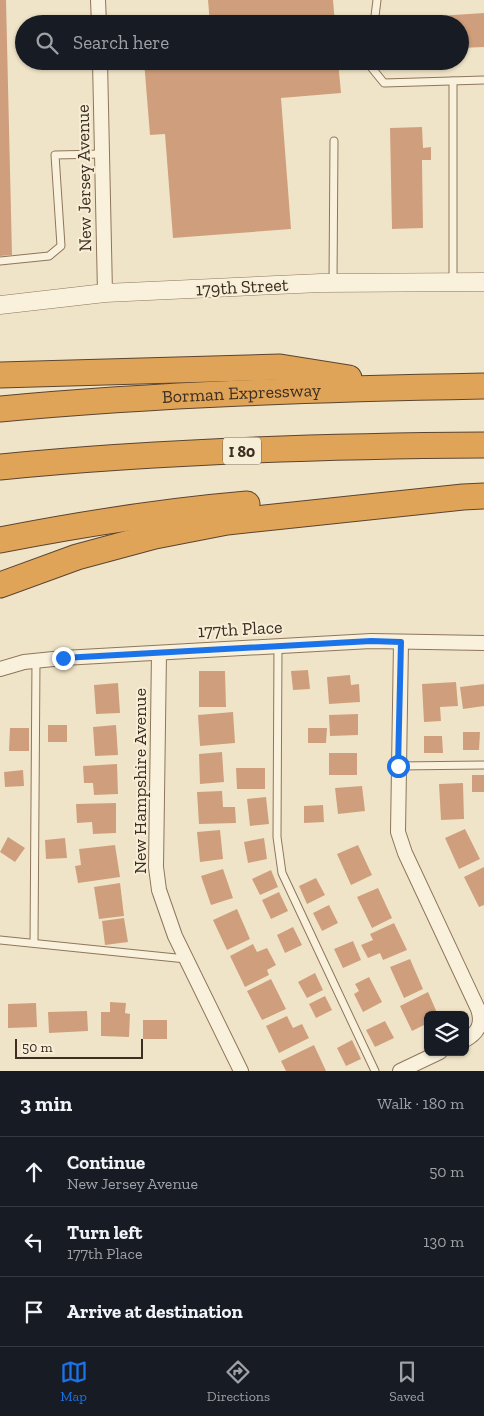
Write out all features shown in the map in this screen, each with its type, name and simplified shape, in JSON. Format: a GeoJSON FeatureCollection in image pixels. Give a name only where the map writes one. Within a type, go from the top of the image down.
{"type":"FeatureCollection","features":[{"type":"Feature","properties":{"kind":"highway"},"geometry":{"type":"LineString","coordinates":[[0,375],[280,367],[411,387]]}},
{"type":"Feature","properties":{"kind":"highway","name":"Borman Expressway"},"geometry":{"type":"LineString","coordinates":[[0,409],[79,402],[238,393],[484,386]]}},
{"type":"Feature","properties":{"kind":"highway","name":"I 80"},"geometry":{"type":"LineString","coordinates":[[0,467],[265,449],[484,445]]}},
{"type":"Feature","properties":{"kind":"highway"},"geometry":{"type":"LineString","coordinates":[[0,540],[87,523],[191,508],[300,499],[473,496]]}},
{"type":"Feature","properties":{"kind":"highway"},"geometry":{"type":"LineString","coordinates":[[0,585],[77,557],[155,536],[227,522],[473,496]]}},
{"type":"Feature","properties":{"kind":"street"},"geometry":{"type":"LineString","coordinates":[[98,0],[99,15]]}},
{"type":"Feature","properties":{"kind":"street","name":"New Jersey Avenue"},"geometry":{"type":"LineString","coordinates":[[100,70],[105,293]]}},
{"type":"Feature","properties":{"kind":"street","name":"179th Street"},"geometry":{"type":"LineString","coordinates":[[0,305],[105,293],[333,283],[484,282]]}},
{"type":"Feature","properties":{"kind":"street","name":"177th Place"},"geometry":{"type":"LineString","coordinates":[[0,669],[36,661],[371,641],[484,643]]}},
{"type":"Feature","properties":{"kind":"street"},"geometry":{"type":"LineString","coordinates":[[401,642],[397,822],[401,844],[478,1009],[482,1026],[469,1038]]}},
{"type":"Feature","properties":{"kind":"street","name":"New Hampshire Avenue"},"geometry":{"type":"LineString","coordinates":[[159,653],[156,867],[159,890],[186,959],[240,1071]]}},
{"type":"Feature","properties":{"kind":"street"},"geometry":{"type":"LineString","coordinates":[[400,1071],[432,1056]]}},
{"type":"Feature","properties":{"kind":"lane"},"geometry":{"type":"LineString","coordinates":[[375,15],[376,0]]}},
{"type":"Feature","properties":{"kind":"lane"},"geometry":{"type":"LineString","coordinates":[[374,70],[384,83],[484,80]]}},
{"type":"Feature","properties":{"kind":"lane"},"geometry":{"type":"LineString","coordinates":[[453,81],[453,282]]}},
{"type":"Feature","properties":{"kind":"lane"},"geometry":{"type":"LineString","coordinates":[[333,283],[334,141]]}},
{"type":"Feature","properties":{"kind":"lane"},"geometry":{"type":"LineString","coordinates":[[0,261],[50,256],[61,246],[55,155],[102,154]]}},
{"type":"Feature","properties":{"kind":"lane"},"geometry":{"type":"LineString","coordinates":[[278,646],[277,837],[282,873],[375,1071]]}},
{"type":"Feature","properties":{"kind":"lane"},"geometry":{"type":"LineString","coordinates":[[34,943],[36,661]]}},
{"type":"Feature","properties":{"kind":"lane"},"geometry":{"type":"LineString","coordinates":[[398,766],[484,766]]}},
{"type":"Feature","properties":{"kind":"lane"},"geometry":{"type":"LineString","coordinates":[[0,940],[186,959]]}},
{"type":"Feature","properties":{"kind":"building"},"geometry":{"type":"Polygon","coordinates":[[[0,0],[6,0],[12,255],[0,256],[0,0]]]}},
{"type":"Feature","properties":{"kind":"building"},"geometry":{"type":"Polygon","coordinates":[[[208,0],[333,0],[334,15],[209,15],[208,0]]]}},
{"type":"Feature","properties":{"kind":"building"},"geometry":{"type":"Polygon","coordinates":[[[484,13],[484,47],[469,48],[469,15],[453,15],[484,13]]]}},
{"type":"Feature","properties":{"kind":"building"},"geometry":{"type":"Polygon","coordinates":[[[145,70],[339,70],[341,93],[281,98],[291,229],[173,238],[165,134],[150,135],[145,70]]]}},
{"type":"Feature","properties":{"kind":"building"},"geometry":{"type":"Polygon","coordinates":[[[422,127],[423,148],[431,147],[431,160],[422,160],[423,228],[392,229],[390,128],[422,127]]]}},
{"type":"Feature","properties":{"kind":"building"},"geometry":{"type":"Polygon","coordinates":[[[308,670],[310,689],[293,690],[291,671],[308,670]]]}},
{"type":"Feature","properties":{"kind":"building"},"geometry":{"type":"Polygon","coordinates":[[[199,671],[225,671],[226,707],[199,707],[199,671]]]}},
{"type":"Feature","properties":{"kind":"building"},"geometry":{"type":"Polygon","coordinates":[[[350,675],[351,685],[359,684],[360,702],[329,704],[327,677],[350,675]]]}},
{"type":"Feature","properties":{"kind":"building"},"geometry":{"type":"Polygon","coordinates":[[[456,682],[458,706],[440,707],[441,721],[424,722],[422,684],[456,682]]]}},
{"type":"Feature","properties":{"kind":"building"},"geometry":{"type":"Polygon","coordinates":[[[118,683],[120,713],[96,714],[94,685],[118,683]]]}},
{"type":"Feature","properties":{"kind":"building"},"geometry":{"type":"Polygon","coordinates":[[[484,684],[484,706],[463,709],[460,687],[484,684]]]}},
{"type":"Feature","properties":{"kind":"building"},"geometry":{"type":"Polygon","coordinates":[[[233,712],[235,743],[200,746],[198,715],[233,712]]]}},
{"type":"Feature","properties":{"kind":"building"},"geometry":{"type":"Polygon","coordinates":[[[358,714],[358,735],[330,736],[329,715],[358,714]]]}},
{"type":"Feature","properties":{"kind":"building"},"geometry":{"type":"Polygon","coordinates":[[[48,725],[67,725],[67,742],[48,742],[48,725]]]}},
{"type":"Feature","properties":{"kind":"building"},"geometry":{"type":"Polygon","coordinates":[[[116,725],[118,755],[95,756],[93,727],[116,725]]]}},
{"type":"Feature","properties":{"kind":"building"},"geometry":{"type":"Polygon","coordinates":[[[10,728],[29,728],[29,751],[9,751],[10,728]]]}},
{"type":"Feature","properties":{"kind":"building"},"geometry":{"type":"Polygon","coordinates":[[[308,728],[327,728],[326,743],[308,743],[308,728]]]}},
{"type":"Feature","properties":{"kind":"building"},"geometry":{"type":"Polygon","coordinates":[[[463,732],[480,732],[479,750],[463,750],[463,732]]]}},
{"type":"Feature","properties":{"kind":"building"},"geometry":{"type":"Polygon","coordinates":[[[424,736],[442,736],[443,753],[424,753],[424,736]]]}},
{"type":"Feature","properties":{"kind":"building"},"geometry":{"type":"Polygon","coordinates":[[[222,752],[224,782],[200,784],[199,754],[222,752]]]}},
{"type":"Feature","properties":{"kind":"building"},"geometry":{"type":"Polygon","coordinates":[[[329,753],[357,753],[357,775],[329,775],[329,753]]]}},
{"type":"Feature","properties":{"kind":"building"},"geometry":{"type":"Polygon","coordinates":[[[117,764],[118,794],[94,795],[93,783],[84,783],[83,766],[117,764]]]}},
{"type":"Feature","properties":{"kind":"building"},"geometry":{"type":"Polygon","coordinates":[[[236,768],[265,768],[265,789],[237,789],[236,768]]]}},
{"type":"Feature","properties":{"kind":"building"},"geometry":{"type":"Polygon","coordinates":[[[23,770],[24,786],[5,787],[4,772],[23,770]]]}},
{"type":"Feature","properties":{"kind":"building"},"geometry":{"type":"Polygon","coordinates":[[[472,775],[484,775],[484,792],[472,792],[472,775]]]}},
{"type":"Feature","properties":{"kind":"building"},"geometry":{"type":"Polygon","coordinates":[[[463,783],[464,819],[441,820],[439,784],[463,783]]]}},
{"type":"Feature","properties":{"kind":"building"},"geometry":{"type":"Polygon","coordinates":[[[362,786],[365,811],[338,814],[335,788],[362,786]]]}},
{"type":"Feature","properties":{"kind":"building"},"geometry":{"type":"Polygon","coordinates":[[[222,791],[223,807],[235,807],[236,823],[199,824],[197,792],[222,791]]]}},
{"type":"Feature","properties":{"kind":"building"},"geometry":{"type":"Polygon","coordinates":[[[266,797],[269,824],[250,826],[247,799],[266,797]]]}},
{"type":"Feature","properties":{"kind":"building"},"geometry":{"type":"Polygon","coordinates":[[[116,803],[116,833],[93,834],[92,822],[77,823],[76,804],[116,803]]]}},
{"type":"Feature","properties":{"kind":"building"},"geometry":{"type":"Polygon","coordinates":[[[323,805],[324,822],[304,823],[304,806],[323,805]]]}},
{"type":"Feature","properties":{"kind":"building"},"geometry":{"type":"Polygon","coordinates":[[[465,829],[480,859],[459,869],[445,838],[465,829]]]}},
{"type":"Feature","properties":{"kind":"building"},"geometry":{"type":"Polygon","coordinates":[[[220,830],[223,859],[200,862],[197,832],[220,830]]]}},
{"type":"Feature","properties":{"kind":"building"},"geometry":{"type":"Polygon","coordinates":[[[8,837],[25,848],[15,862],[0,852],[8,837]]]}},
{"type":"Feature","properties":{"kind":"building"},"geometry":{"type":"Polygon","coordinates":[[[65,838],[67,858],[46,859],[45,840],[65,838]]]}},
{"type":"Feature","properties":{"kind":"building"},"geometry":{"type":"Polygon","coordinates":[[[264,838],[267,859],[248,863],[244,842],[264,838]]]}},
{"type":"Feature","properties":{"kind":"building"},"geometry":{"type":"Polygon","coordinates":[[[115,845],[120,877],[78,883],[75,866],[81,865],[79,849],[115,845]]]}},
{"type":"Feature","properties":{"kind":"building"},"geometry":{"type":"Polygon","coordinates":[[[358,845],[372,875],[351,885],[337,854],[358,845]]]}},
{"type":"Feature","properties":{"kind":"building"},"geometry":{"type":"Polygon","coordinates":[[[484,867],[484,905],[479,907],[464,877],[484,867]]]}},
{"type":"Feature","properties":{"kind":"building"},"geometry":{"type":"Polygon","coordinates":[[[223,869],[233,898],[211,905],[201,876],[223,869]]]}},
{"type":"Feature","properties":{"kind":"building"},"geometry":{"type":"Polygon","coordinates":[[[271,870],[278,887],[260,895],[252,879],[271,870]]]}},
{"type":"Feature","properties":{"kind":"building"},"geometry":{"type":"Polygon","coordinates":[[[316,878],[325,895],[307,904],[299,886],[316,878]]]}},
{"type":"Feature","properties":{"kind":"building"},"geometry":{"type":"Polygon","coordinates":[[[120,883],[124,916],[99,919],[94,887],[120,883]]]}},
{"type":"Feature","properties":{"kind":"building"},"geometry":{"type":"Polygon","coordinates":[[[378,888],[392,918],[372,928],[357,897],[378,888]]]}},
{"type":"Feature","properties":{"kind":"building"},"geometry":{"type":"Polygon","coordinates":[[[279,892],[288,911],[271,919],[262,900],[279,892]]]}},
{"type":"Feature","properties":{"kind":"building"},"geometry":{"type":"Polygon","coordinates":[[[329,905],[338,923],[322,931],[313,913],[329,905]]]}},
{"type":"Feature","properties":{"kind":"building"},"geometry":{"type":"Polygon","coordinates":[[[237,909],[250,939],[227,950],[213,920],[237,909]]]}},
{"type":"Feature","properties":{"kind":"building"},"geometry":{"type":"Polygon","coordinates":[[[124,918],[128,942],[105,945],[102,921],[124,918]]]}},
{"type":"Feature","properties":{"kind":"building"},"geometry":{"type":"Polygon","coordinates":[[[394,923],[407,950],[383,960],[380,953],[368,958],[361,945],[373,940],[370,934],[394,923]]]}},
{"type":"Feature","properties":{"kind":"building"},"geometry":{"type":"Polygon","coordinates":[[[293,927],[302,945],[285,953],[277,935],[293,927]]]}},
{"type":"Feature","properties":{"kind":"building"},"geometry":{"type":"Polygon","coordinates":[[[353,941],[361,960],[343,968],[334,949],[353,941]]]}},
{"type":"Feature","properties":{"kind":"building"},"geometry":{"type":"Polygon","coordinates":[[[253,944],[257,952],[267,948],[276,965],[267,970],[269,975],[245,987],[230,956],[253,944]]]}},
{"type":"Feature","properties":{"kind":"building"},"geometry":{"type":"Polygon","coordinates":[[[410,959],[423,989],[404,998],[390,967],[410,959]]]}},
{"type":"Feature","properties":{"kind":"building"},"geometry":{"type":"Polygon","coordinates":[[[315,973],[323,990],[307,998],[298,982],[315,973]]]}},
{"type":"Feature","properties":{"kind":"building"},"geometry":{"type":"Polygon","coordinates":[[[369,977],[382,1002],[363,1012],[354,994],[359,991],[355,984],[369,977]]]}},
{"type":"Feature","properties":{"kind":"building"},"geometry":{"type":"Polygon","coordinates":[[[271,979],[286,1009],[262,1020],[247,991],[271,979]]]}},
{"type":"Feature","properties":{"kind":"building"},"geometry":{"type":"Polygon","coordinates":[[[428,992],[436,1011],[424,1011],[424,1025],[412,1031],[400,1006],[428,992]]]}},
{"type":"Feature","properties":{"kind":"building"},"geometry":{"type":"Polygon","coordinates":[[[325,996],[332,1010],[316,1018],[309,1004],[325,996]]]}},
{"type":"Feature","properties":{"kind":"building"},"geometry":{"type":"Polygon","coordinates":[[[110,1002],[126,1003],[125,1013],[130,1014],[129,1037],[101,1036],[101,1012],[110,1012],[110,1002]]]}},
{"type":"Feature","properties":{"kind":"building"},"geometry":{"type":"Polygon","coordinates":[[[36,1003],[37,1027],[8,1028],[8,1004],[36,1003]]]}},
{"type":"Feature","properties":{"kind":"building"},"geometry":{"type":"Polygon","coordinates":[[[87,1011],[88,1031],[49,1033],[48,1012],[87,1011]]]}},
{"type":"Feature","properties":{"kind":"building"},"geometry":{"type":"Polygon","coordinates":[[[287,1016],[293,1028],[302,1024],[309,1038],[279,1053],[266,1026],[287,1016]]]}},
{"type":"Feature","properties":{"kind":"building"},"geometry":{"type":"Polygon","coordinates":[[[143,1020],[167,1020],[167,1039],[143,1039],[143,1020]]]}},
{"type":"Feature","properties":{"kind":"building"},"geometry":{"type":"Polygon","coordinates":[[[385,1021],[394,1038],[375,1047],[366,1030],[385,1021]]]}},
{"type":"Feature","properties":{"kind":"building"},"geometry":{"type":"Polygon","coordinates":[[[352,1040],[361,1059],[346,1066],[337,1048],[352,1040]]]}},
{"type":"Feature","properties":{"kind":"building"},"geometry":{"type":"Polygon","coordinates":[[[314,1045],[326,1071],[286,1071],[281,1061],[314,1045]]]}},
{"type":"Feature","properties":{"kind":"route"},"geometry":{"type":"LineString","coordinates":[[63,658],[371,641],[401,642],[398,766]]}}]}
